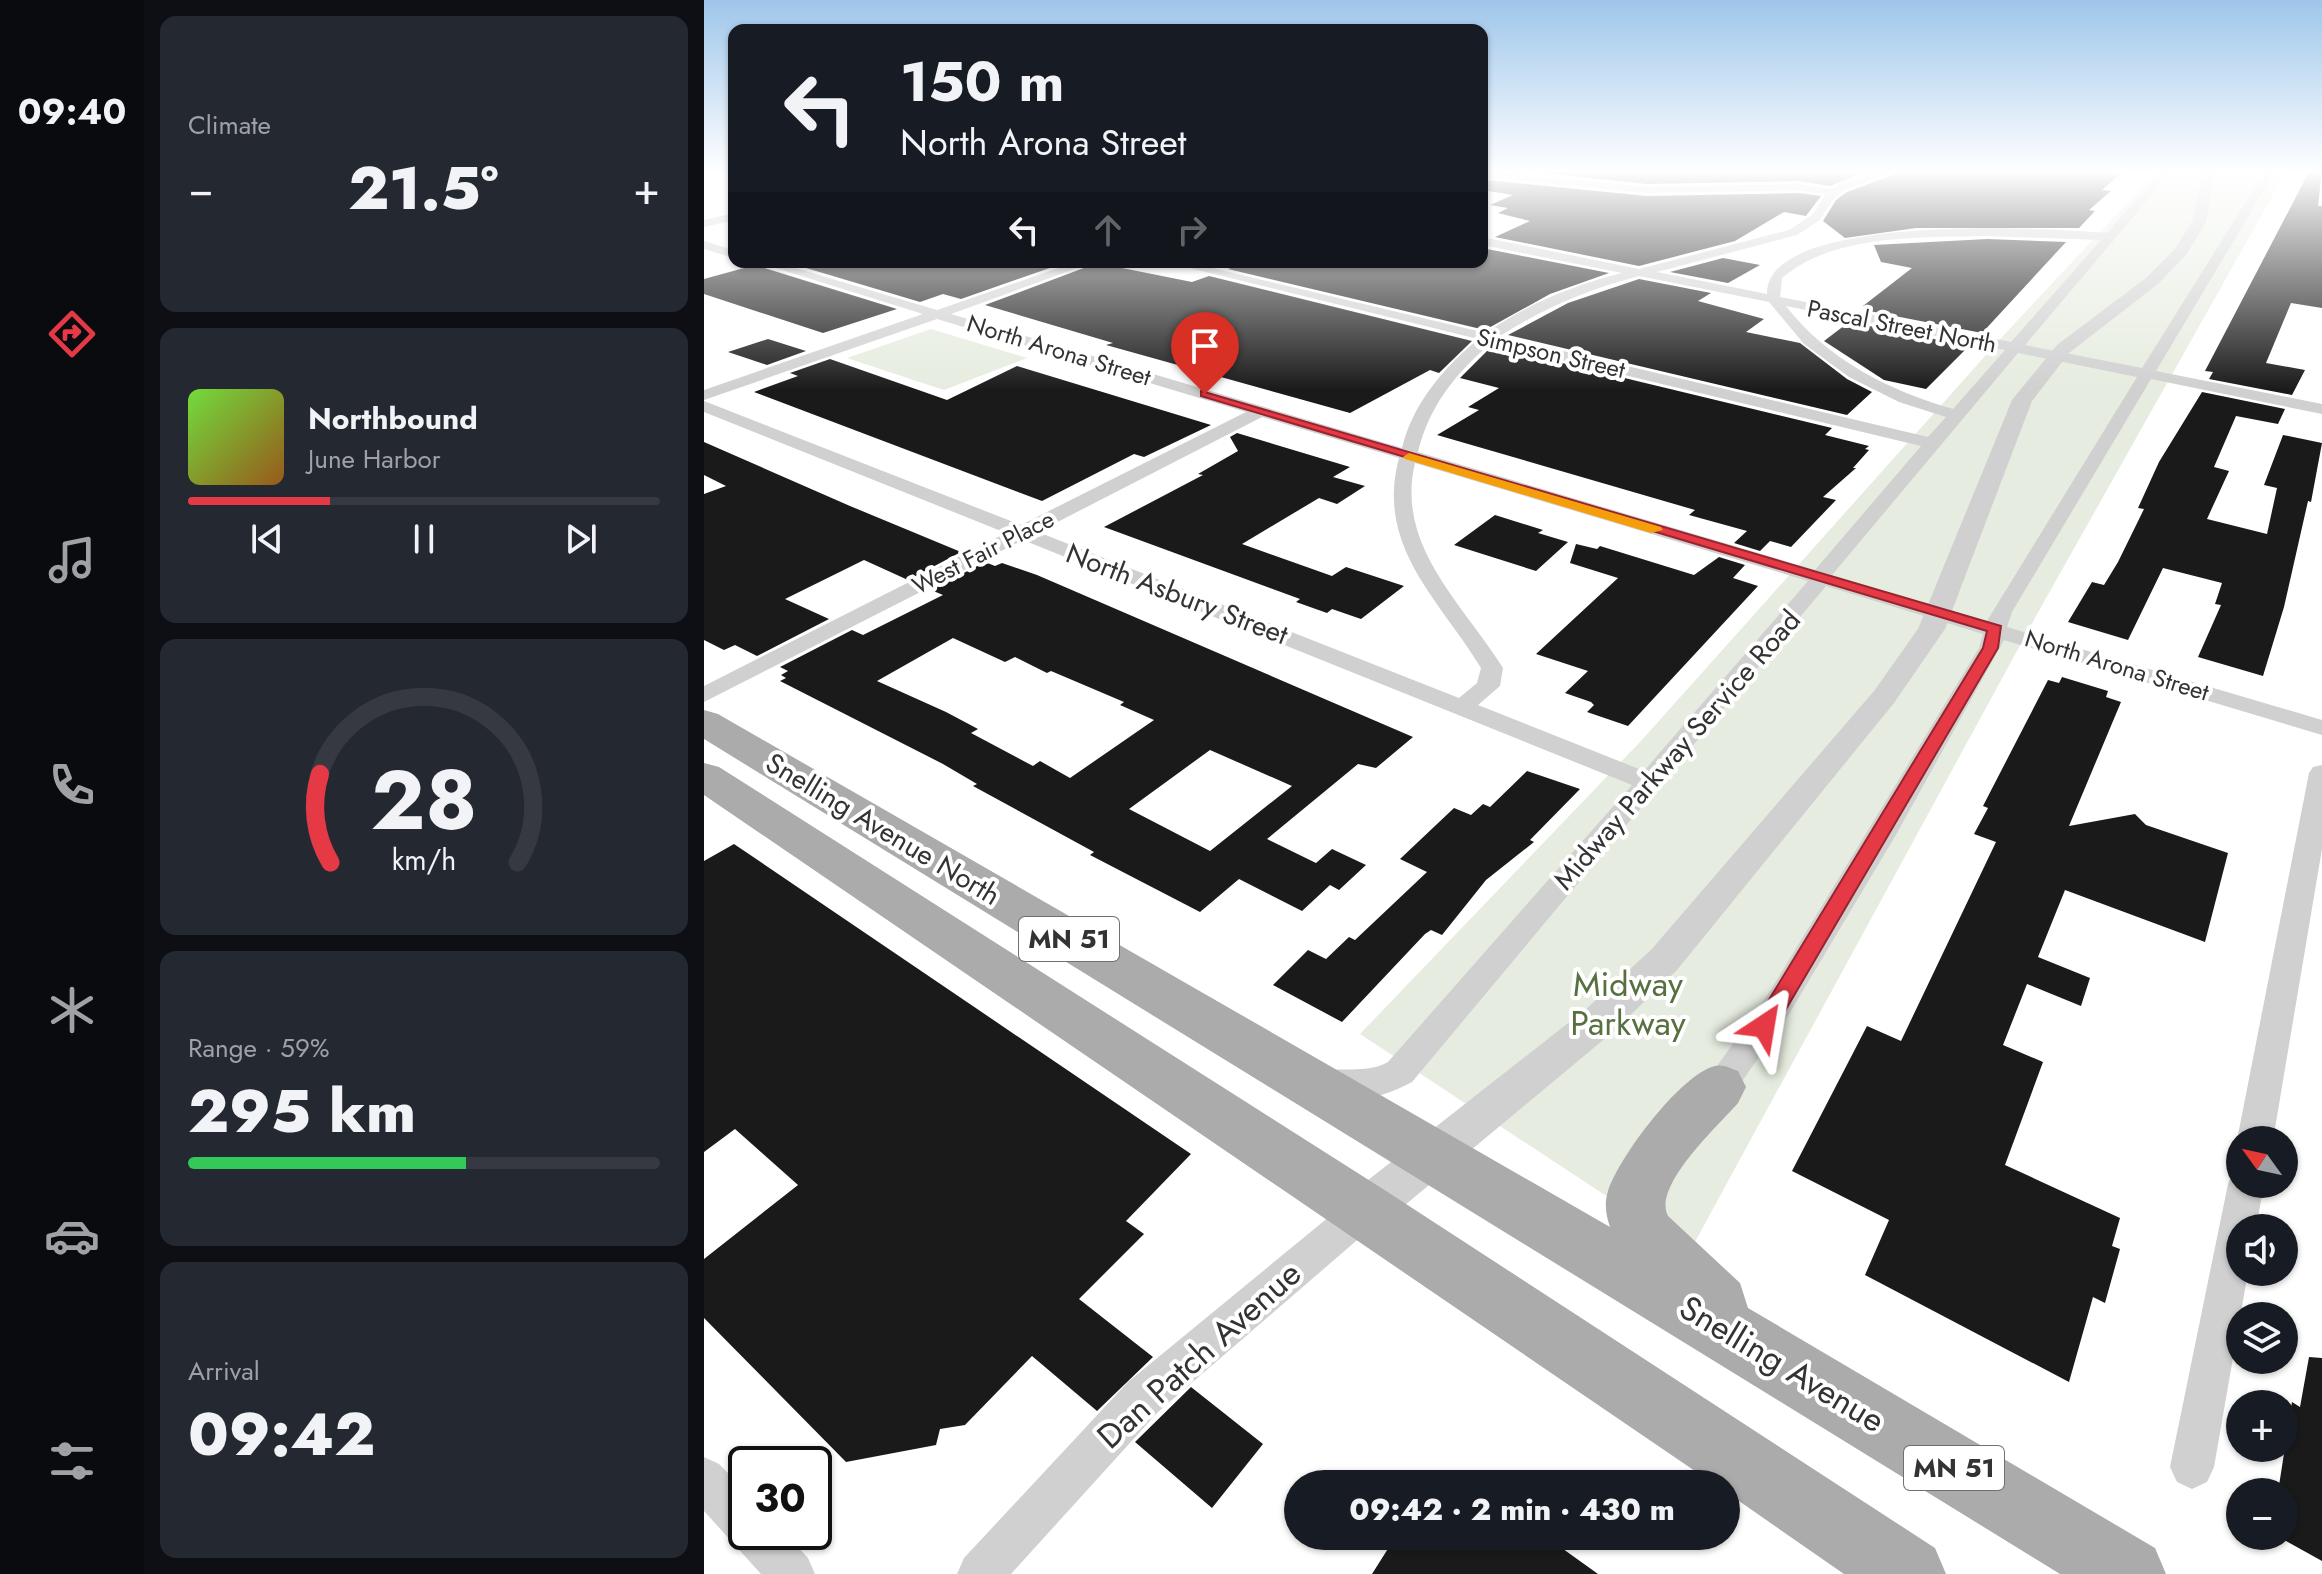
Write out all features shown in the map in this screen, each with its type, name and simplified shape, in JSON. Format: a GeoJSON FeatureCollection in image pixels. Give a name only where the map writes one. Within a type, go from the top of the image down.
{"type":"FeatureCollection","features":[{"type":"Feature","properties":{"kind":"main road","name":"Snelling Avenue North"},"geometry":{"type":"LineString","coordinates":[[704,722],[1308,1081],[1399,1183]]}},
{"type":"Feature","properties":{"kind":"main road","name":"Snelling Avenue North"},"geometry":{"type":"LineString","coordinates":[[704,776],[1399,1183]]}},
{"type":"Feature","properties":{"kind":"main road"},"geometry":{"type":"LineString","coordinates":[[1719,1087],[1643,1177],[1634,1204],[1635,1215],[1655,1245],[1780,1363]]}},
{"type":"Feature","properties":{"kind":"main road","name":"Snelling Avenue"},"geometry":{"type":"LineString","coordinates":[[1399,1183],[1780,1363],[2129,1574]]}},
{"type":"Feature","properties":{"kind":"main road","name":"MN 51"},"geometry":{"type":"LineString","coordinates":[[1399,1183],[1703,1437],[1909,1574]]}},
{"type":"Feature","properties":{"kind":"main road"},"geometry":{"type":"LineString","coordinates":[[1703,1437],[1881,1574]]}},
{"type":"Feature","properties":{"kind":"street","name":"Pascal Street North"},"geometry":{"type":"LineString","coordinates":[[1494,243],[2322,409]]}},
{"type":"Feature","properties":{"kind":"street"},"geometry":{"type":"LineString","coordinates":[[1463,706],[1488,686],[1493,677],[1492,668],[1446,606],[1417,559],[1404,491],[1407,456],[1418,420],[1436,388],[1488,338],[1553,300],[1636,272],[1753,243]]}},
{"type":"Feature","properties":{"kind":"street"},"geometry":{"type":"LineString","coordinates":[[1860,243],[1791,262],[1775,277],[1774,300],[1806,337],[1854,372],[1924,408],[1956,415]]}},
{"type":"Feature","properties":{"kind":"street","name":"Midway Parkway Service Road"},"geometry":{"type":"LineString","coordinates":[[1308,1081],[1376,1085],[1400,1072],[1811,594],[1818,579],[1930,443],[2104,243]]}},
{"type":"Feature","properties":{"kind":"street"},"geometry":{"type":"LineString","coordinates":[[1399,1183],[1600,1020],[1664,960],[1916,655],[1937,613],[2017,409],[2056,357],[2152,281],[2186,243]]}},
{"type":"Feature","properties":{"kind":"street"},"geometry":{"type":"LineString","coordinates":[[1719,1087],[1778,1005],[1883,833],[1990,648],[2001,612],[2226,243]]}},
{"type":"Feature","properties":{"kind":"street"},"geometry":{"type":"LineString","coordinates":[[704,245],[728,252]]}},
{"type":"Feature","properties":{"kind":"street","name":"North Arona Street"},"geometry":{"type":"LineString","coordinates":[[782,268],[2322,728]]}},
{"type":"Feature","properties":{"kind":"street"},"geometry":{"type":"LineString","coordinates":[[704,395],[1071,268]]}},
{"type":"Feature","properties":{"kind":"street","name":"Simpson Street"},"geometry":{"type":"LineString","coordinates":[[1196,268],[1930,443]]}},
{"type":"Feature","properties":{"kind":"street","name":"North Asbury Street"},"geometry":{"type":"LineString","coordinates":[[704,406],[1649,782]]}},
{"type":"Feature","properties":{"kind":"street","name":"West Fair Place"},"geometry":{"type":"LineString","coordinates":[[704,695],[1262,410]]}},
{"type":"Feature","properties":{"kind":"street"},"geometry":{"type":"LineString","coordinates":[[2258,1126],[2322,773]]}},
{"type":"Feature","properties":{"kind":"street","name":"Dan Patch Avenue"},"geometry":{"type":"LineString","coordinates":[[980,1574],[1143,1397],[1399,1183]]}},
{"type":"Feature","properties":{"kind":"street"},"geometry":{"type":"LineString","coordinates":[[2192,1467],[2243,1198]]}},
{"type":"Feature","properties":{"kind":"street"},"geometry":{"type":"LineString","coordinates":[[704,1479],[728,1505]]}},
{"type":"Feature","properties":{"kind":"street"},"geometry":{"type":"LineString","coordinates":[[770,1550],[792,1574]]}},
{"type":"Feature","properties":{"kind":"green space","name":"Midway Parkway"},"geometry":{"type":"Polygon","coordinates":[[[2089,243],[2246,243],[2036,616],[1690,1251],[1360,1034],[1641,741],[2089,243]]]}},
{"type":"Feature","properties":{"kind":"green space"},"geometry":{"type":"Polygon","coordinates":[[[931,329],[1027,358],[944,390],[847,358],[931,329]]]}},
{"type":"Feature","properties":{"kind":"building"},"geometry":{"type":"Polygon","coordinates":[[[1527,243],[1726,243],[1639,266],[1527,243]]]}},
{"type":"Feature","properties":{"kind":"building"},"geometry":{"type":"Polygon","coordinates":[[[2065,243],[1982,333],[1864,310],[1868,307],[1863,306],[1912,268],[1881,262],[1874,245],[2065,243]]]}},
{"type":"Feature","properties":{"kind":"building"},"geometry":{"type":"Polygon","coordinates":[[[2272,243],[2322,243],[2322,308],[2291,303],[2266,363],[2305,370],[2292,395],[2209,379],[2213,372],[2205,371],[2272,243]]]}},
{"type":"Feature","properties":{"kind":"building"},"geometry":{"type":"Polygon","coordinates":[[[1488,249],[1609,273],[1550,294],[1485,330],[1228,269],[1488,268],[1488,249]]]}},
{"type":"Feature","properties":{"kind":"building"},"geometry":{"type":"Polygon","coordinates":[[[1723,258],[1760,265],[1728,283],[1670,272],[1723,258]]]}},
{"type":"Feature","properties":{"kind":"building"},"geometry":{"type":"Polygon","coordinates":[[[744,268],[765,268],[897,309],[823,333],[704,294],[704,279],[744,268]]]}},
{"type":"Feature","properties":{"kind":"building"},"geometry":{"type":"Polygon","coordinates":[[[806,268],[1050,268],[961,299],[943,294],[920,302],[806,268]]]}},
{"type":"Feature","properties":{"kind":"building"},"geometry":{"type":"Polygon","coordinates":[[[1084,268],[1122,268],[1192,282],[1209,276],[1472,341],[1439,373],[1430,370],[1350,413],[1106,345],[1113,343],[985,305],[1084,268]]]}},
{"type":"Feature","properties":{"kind":"building"},"geometry":{"type":"Polygon","coordinates":[[[1639,279],[1711,293],[1698,301],[1764,319],[1746,332],[1800,343],[1847,379],[1872,392],[1847,415],[1508,335],[1568,303],[1639,279]]]}},
{"type":"Feature","properties":{"kind":"building"},"geometry":{"type":"Polygon","coordinates":[[[1849,322],[1969,346],[1926,389],[1884,380],[1824,341],[1849,322]]]}},
{"type":"Feature","properties":{"kind":"building"},"geometry":{"type":"Polygon","coordinates":[[[768,339],[806,351],[767,365],[728,352],[768,339]]]}},
{"type":"Feature","properties":{"kind":"building"},"geometry":{"type":"Polygon","coordinates":[[[1492,346],[1832,428],[1825,435],[1869,446],[1865,449],[1869,450],[1853,468],[1856,468],[1823,497],[1836,500],[1791,547],[1770,541],[1760,551],[1734,543],[1747,531],[1689,515],[1695,510],[1437,435],[1479,410],[1468,407],[1499,388],[1460,378],[1492,346]]]}},
{"type":"Feature","properties":{"kind":"building"},"geometry":{"type":"Polygon","coordinates":[[[830,359],[947,400],[1017,366],[1211,425],[1144,457],[1134,454],[1042,501],[754,392],[798,376],[790,373],[830,359]]]}},
{"type":"Feature","properties":{"kind":"building"},"geometry":{"type":"Polygon","coordinates":[[[2202,392],[2285,409],[2278,424],[2236,416],[2214,467],[2229,471],[2207,519],[2267,534],[2277,488],[2264,485],[2283,435],[2322,443],[2311,502],[2308,501],[2284,607],[2263,676],[2198,657],[2221,605],[2215,604],[2222,583],[2163,568],[2128,640],[2068,622],[2092,582],[2104,585],[2118,562],[2144,509],[2138,508],[2159,462],[2202,392]]]}},
{"type":"Feature","properties":{"kind":"building"},"geometry":{"type":"Polygon","coordinates":[[[1237,433],[1350,467],[1333,477],[1365,486],[1337,504],[1319,498],[1242,544],[1332,576],[1346,567],[1404,586],[1361,619],[1332,609],[1327,613],[1296,602],[1300,599],[1104,527],[1203,475],[1198,474],[1238,451],[1230,437],[1237,433]]]}},
{"type":"Feature","properties":{"kind":"building"},"geometry":{"type":"Polygon","coordinates":[[[704,442],[961,552],[908,580],[864,560],[785,599],[829,619],[757,656],[735,645],[724,650],[704,640],[704,494],[726,486],[704,475],[704,442]]]}},
{"type":"Feature","properties":{"kind":"building"},"geometry":{"type":"Polygon","coordinates":[[[1495,515],[1543,530],[1538,533],[1568,542],[1536,571],[1454,545],[1495,515]]]}},
{"type":"Feature","properties":{"kind":"building"},"geometry":{"type":"Polygon","coordinates":[[[1576,544],[1597,549],[1600,546],[1694,575],[1719,557],[1745,565],[1733,578],[1758,586],[1628,726],[1587,712],[1594,705],[1591,702],[1565,693],[1588,671],[1536,654],[1618,578],[1570,563],[1576,544]]]}},
{"type":"Feature","properties":{"kind":"building"},"geometry":{"type":"Polygon","coordinates":[[[985,562],[995,566],[1002,563],[1037,575],[1413,737],[1376,768],[1358,764],[1267,839],[1316,863],[1332,849],[1366,865],[1339,890],[1330,885],[1302,911],[1239,879],[1200,912],[1090,855],[1094,852],[973,786],[977,784],[943,764],[780,681],[786,678],[781,675],[788,671],[780,667],[852,630],[863,635],[943,595],[931,590],[985,562]],[[953,638],[877,681],[978,729],[971,733],[1033,766],[1040,761],[1070,778],[1154,720],[1120,705],[1124,702],[1051,671],[1047,673],[1015,657],[1005,662],[953,638]],[[1210,750],[1129,809],[1210,851],[1292,786],[1210,750]]]}},
{"type":"Feature","properties":{"kind":"building"},"geometry":{"type":"Polygon","coordinates":[[[2062,677],[2108,691],[2106,697],[2121,702],[2069,826],[2135,814],[2146,825],[2228,853],[2205,942],[2065,890],[2038,957],[2090,978],[2081,1006],[2027,984],[2003,1045],[2043,1062],[2005,1165],[2120,1218],[2112,1246],[2120,1249],[2105,1303],[2093,1297],[2069,1382],[1865,1275],[1889,1220],[1792,1171],[1867,1026],[1901,1041],[1996,842],[1974,834],[1988,808],[1983,806],[2048,680],[2059,683],[2062,677]]]}},
{"type":"Feature","properties":{"kind":"building"},"geometry":{"type":"Polygon","coordinates":[[[1527,771],[1580,789],[1530,840],[1534,842],[1486,880],[1442,935],[1431,930],[1425,934],[1342,1022],[1273,985],[1308,950],[1326,959],[1349,937],[1355,940],[1427,872],[1400,859],[1454,808],[1471,815],[1483,804],[1490,807],[1527,771]]]}},
{"type":"Feature","properties":{"kind":"building"},"geometry":{"type":"Polygon","coordinates":[[[734,844],[1191,1154],[1126,1221],[1144,1234],[1079,1299],[1153,1357],[1097,1411],[1032,1356],[965,1425],[940,1429],[936,1445],[846,1462],[704,1318],[704,1259],[798,1185],[735,1129],[704,1152],[704,861],[734,844]]]}},
{"type":"Feature","properties":{"kind":"building"},"geometry":{"type":"Polygon","coordinates":[[[2309,1357],[2322,1358],[2322,1561],[2298,1548],[2298,1478],[2280,1478],[2283,1462],[2298,1462],[2300,1407],[2309,1357]]]}},
{"type":"Feature","properties":{"kind":"building"},"geometry":{"type":"Polygon","coordinates":[[[1191,1387],[1263,1444],[1212,1508],[1135,1442],[1191,1387]]]}},
{"type":"Feature","properties":{"kind":"building"},"geometry":{"type":"Polygon","coordinates":[[[1387,1550],[1565,1550],[1598,1574],[1372,1574],[1387,1550]]]}},
{"type":"Feature","properties":{"kind":"slow traffic"},"geometry":{"type":"LineString","coordinates":[[1409,457],[1656,530]]}},
{"type":"Feature","properties":{"kind":"route"},"geometry":{"type":"LineString","coordinates":[[1205,394],[1818,579],[1995,629],[1990,648],[1883,833],[1764,1026]]}}]}
